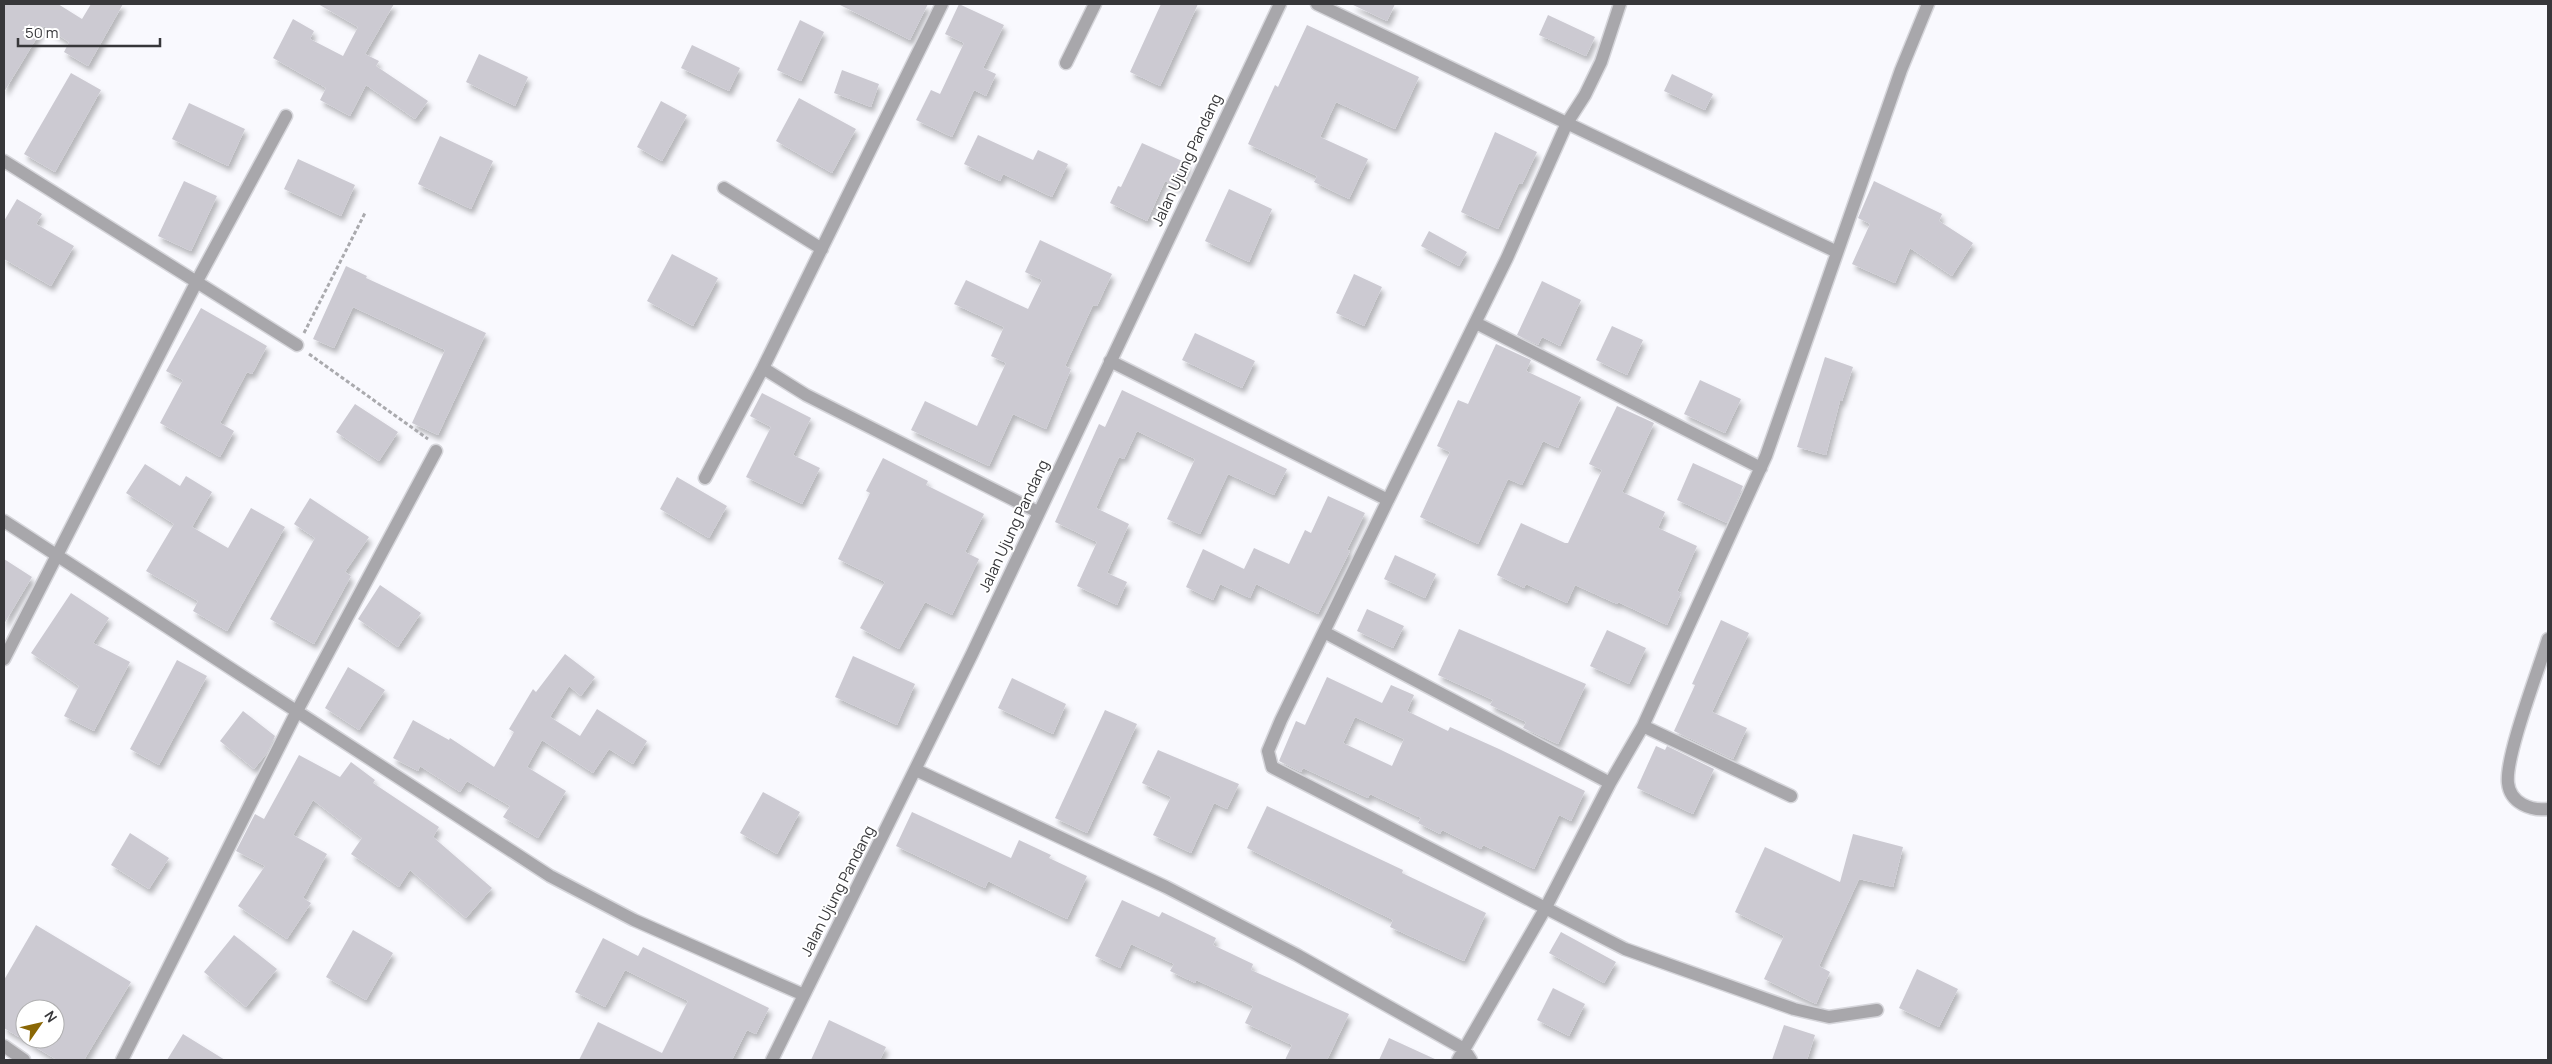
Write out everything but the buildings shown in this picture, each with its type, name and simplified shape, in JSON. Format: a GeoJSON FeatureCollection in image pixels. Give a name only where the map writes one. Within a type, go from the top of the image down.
{"type":"FeatureCollection","features":[{"type":"Feature","properties":{"kind":"street"},"geometry":{"type":"LineString","coordinates":[[705,478],[763,368],[942,4]]}},
{"type":"Feature","properties":{"kind":"street"},"geometry":{"type":"LineString","coordinates":[[1066,63],[1095,4]]}},
{"type":"Feature","properties":{"kind":"street","name":"Jalan Ujung Pandang"},"geometry":{"type":"LineString","coordinates":[[772,1060],[916,770],[1280,4]]}},
{"type":"Feature","properties":{"kind":"street"},"geometry":{"type":"LineString","coordinates":[[1316,4],[1837,252]]}},
{"type":"Feature","properties":{"kind":"street"},"geometry":{"type":"LineString","coordinates":[[1620,4],[1601,62],[1585,95],[1566,123],[1507,258],[1324,632],[1268,751],[1272,767],[1545,909],[1632,952],[1794,1009],[1829,1017],[1877,1010]]}},
{"type":"Feature","properties":{"kind":"street"},"geometry":{"type":"LineString","coordinates":[[916,770],[1166,887],[1274,943],[1464,1056],[1643,726],[1760,468],[1901,70],[1928,4]]}},
{"type":"Feature","properties":{"kind":"street"},"geometry":{"type":"LineString","coordinates":[[4,658],[196,281],[286,116]]}},
{"type":"Feature","properties":{"kind":"street"},"geometry":{"type":"LineString","coordinates":[[4,161],[297,345]]}},
{"type":"Feature","properties":{"kind":"street"},"geometry":{"type":"LineString","coordinates":[[724,188],[822,249]]}},
{"type":"Feature","properties":{"kind":"street"},"geometry":{"type":"LineString","coordinates":[[1476,323],[1760,468]]}},
{"type":"Feature","properties":{"kind":"street"},"geometry":{"type":"LineString","coordinates":[[1110,361],[1388,500]]}},
{"type":"Feature","properties":{"kind":"street"},"geometry":{"type":"LineString","coordinates":[[763,368],[806,395],[1038,512]]}},
{"type":"Feature","properties":{"kind":"street"},"geometry":{"type":"LineString","coordinates":[[122,1060],[297,711],[436,451]]}},
{"type":"Feature","properties":{"kind":"street"},"geometry":{"type":"LineString","coordinates":[[4,521],[571,888],[634,920],[804,995]]}},
{"type":"Feature","properties":{"kind":"street"},"geometry":{"type":"LineString","coordinates":[[1324,632],[1610,784]]}},
{"type":"Feature","properties":{"kind":"street"},"geometry":{"type":"LineString","coordinates":[[2548,639],[2518,734],[2508,782],[2509,789],[2519,802],[2530,809],[2548,809]]}},
{"type":"Feature","properties":{"kind":"street"},"geometry":{"type":"LineString","coordinates":[[1643,726],[1791,796]]}},
{"type":"Feature","properties":{"kind":"street"},"geometry":{"type":"LineString","coordinates":[[4,1046],[24,1060]]}},
{"type":"Feature","properties":{"kind":"path"},"geometry":{"type":"LineString","coordinates":[[365,213],[297,345],[432,443],[436,451]]}}]}
